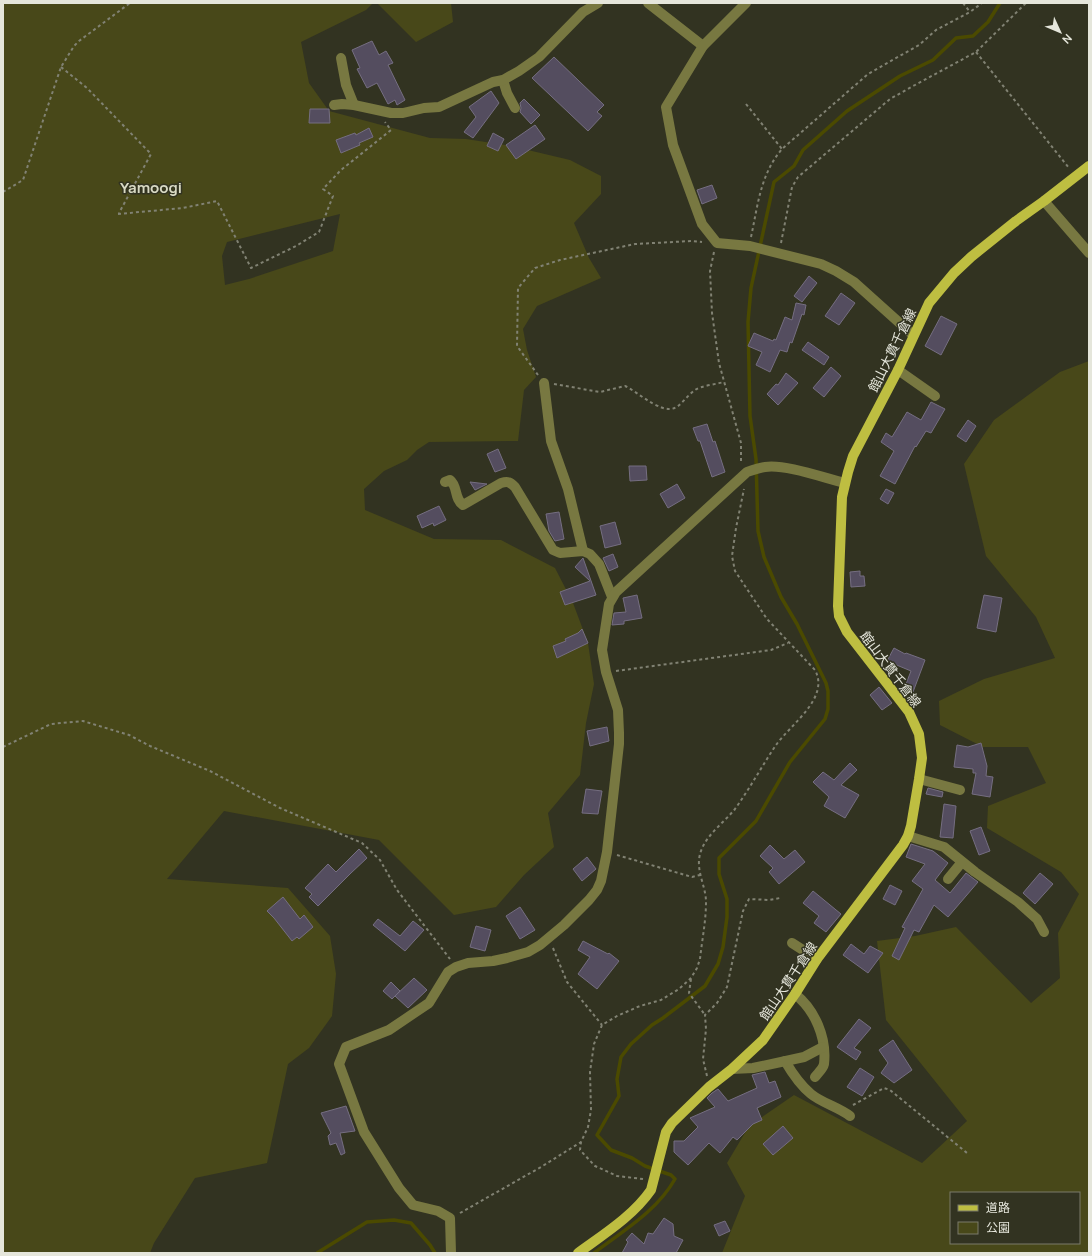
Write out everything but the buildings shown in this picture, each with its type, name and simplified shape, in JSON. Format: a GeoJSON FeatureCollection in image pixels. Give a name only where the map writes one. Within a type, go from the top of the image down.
{"type":"FeatureCollection","features":[{"type":"Feature","properties":{"kind":"main road","name":"館山大貫千倉線"},"geometry":{"type":"LineString","coordinates":[[578,1253],[634,1210],[651,1190],[666,1132],[672,1123],[709,1087],[732,1069],[764,1040],[817,959],[903,845],[908,836],[922,758],[919,734],[909,712],[847,632],[839,616],[838,606],[841,518],[842,497],[845,483],[853,456],[898,370],[929,303],[954,274],[988,242],[1089,166]]}},
{"type":"Feature","properties":{"kind":"street"},"geometry":{"type":"LineString","coordinates":[[334,106],[342,104],[354,105],[391,113],[403,113],[424,108],[439,107],[493,82],[503,80],[519,71],[539,57],[583,12],[598,3]]}},
{"type":"Feature","properties":{"kind":"street"},"geometry":{"type":"LineString","coordinates":[[648,3],[703,46]]}},
{"type":"Feature","properties":{"kind":"street"},"geometry":{"type":"LineString","coordinates":[[746,3],[703,46],[666,107],[674,145],[702,224],[717,242],[750,246],[821,264],[836,271],[854,282],[914,335]]}},
{"type":"Feature","properties":{"kind":"street"},"geometry":{"type":"LineString","coordinates":[[341,58],[346,85],[354,105]]}},
{"type":"Feature","properties":{"kind":"street"},"geometry":{"type":"LineString","coordinates":[[503,80],[507,93],[515,108]]}},
{"type":"Feature","properties":{"kind":"street"},"geometry":{"type":"LineString","coordinates":[[1044,201],[1089,253]]}},
{"type":"Feature","properties":{"kind":"street"},"geometry":{"type":"LineString","coordinates":[[898,370],[935,396]]}},
{"type":"Feature","properties":{"kind":"street"},"geometry":{"type":"LineString","coordinates":[[544,383],[551,441],[568,489],[583,551]]}},
{"type":"Feature","properties":{"kind":"street"},"geometry":{"type":"LineString","coordinates":[[451,1253],[450,1218],[438,1211],[413,1205],[399,1188],[364,1132],[340,1064],[346,1047],[389,1030],[429,1003],[448,972],[456,967],[468,963],[493,961],[528,952],[564,925],[598,890],[607,852],[619,733],[618,710],[606,672],[602,650],[609,604],[616,592],[747,472],[765,467],[788,468],[845,483]]}},
{"type":"Feature","properties":{"kind":"street"},"geometry":{"type":"LineString","coordinates":[[445,482],[450,480],[453,483],[459,503],[463,505],[501,483],[511,483],[515,487],[553,550],[560,553],[583,551],[590,554],[599,564],[612,597]]}},
{"type":"Feature","properties":{"kind":"street"},"geometry":{"type":"LineString","coordinates":[[919,779],[960,790]]}},
{"type":"Feature","properties":{"kind":"street"},"geometry":{"type":"LineString","coordinates":[[908,836],[944,847],[962,862],[1018,902],[1037,919],[1044,932]]}},
{"type":"Feature","properties":{"kind":"street"},"geometry":{"type":"LineString","coordinates":[[948,879],[962,862]]}},
{"type":"Feature","properties":{"kind":"street"},"geometry":{"type":"LineString","coordinates":[[792,943],[817,959]]}},
{"type":"Feature","properties":{"kind":"street"},"geometry":{"type":"LineString","coordinates":[[795,994],[804,1001],[819,1026],[823,1047],[824,1066],[815,1077]]}},
{"type":"Feature","properties":{"kind":"street"},"geometry":{"type":"LineString","coordinates":[[732,1069],[753,1068],[785,1062],[804,1057],[823,1047]]}},
{"type":"Feature","properties":{"kind":"street"},"geometry":{"type":"LineString","coordinates":[[785,1062],[796,1080],[811,1094],[846,1113]]}},
{"type":"Feature","properties":{"kind":"path"},"geometry":{"type":"LineString","coordinates":[[3,192],[23,180],[61,67],[74,46],[130,3]]}},
{"type":"Feature","properties":{"kind":"path"},"geometry":{"type":"LineString","coordinates":[[963,3],[970,12]]}},
{"type":"Feature","properties":{"kind":"path"},"geometry":{"type":"LineString","coordinates":[[750,246],[764,179],[774,159],[782,149],[868,74],[919,45],[936,30],[970,12],[982,3]]}},
{"type":"Feature","properties":{"kind":"path"},"geometry":{"type":"LineString","coordinates":[[779,254],[792,187],[798,177],[890,99],[976,52],[1026,3]]}},
{"type":"Feature","properties":{"kind":"path"},"geometry":{"type":"LineString","coordinates":[[976,52],[1076,176]]}},
{"type":"Feature","properties":{"kind":"path"},"geometry":{"type":"LineString","coordinates":[[61,67],[87,88],[151,154],[118,214],[183,208],[217,201],[251,268],[296,246],[319,232],[333,196],[323,189],[341,170],[391,130],[377,110]]}},
{"type":"Feature","properties":{"kind":"path"},"geometry":{"type":"LineString","coordinates":[[746,104],[782,149]]}},
{"type":"Feature","properties":{"kind":"path"},"geometry":{"type":"LineString","coordinates":[[654,1178],[617,1176],[595,1166],[580,1150],[581,1142],[588,1127],[591,1110],[590,1072],[594,1044],[602,1025],[617,1016],[640,1006],[661,1000],[679,989],[691,978],[700,959],[706,901],[700,875],[699,860],[703,847],[711,834],[734,810],[777,744],[813,701],[819,688],[818,676],[815,670],[766,619],[735,571],[732,556],[747,472],[741,466],[740,443],[724,382],[719,363],[712,313],[710,271],[717,242],[692,241],[635,244],[560,260],[535,268],[518,288],[517,346],[544,383],[565,385],[600,392],[625,386],[636,391],[653,404],[666,409],[677,408],[696,389],[724,382]]}},
{"type":"Feature","properties":{"kind":"path"},"geometry":{"type":"LineString","coordinates":[[606,672],[771,650],[788,643]]}},
{"type":"Feature","properties":{"kind":"path"},"geometry":{"type":"LineString","coordinates":[[3,747],[51,724],[83,721],[129,735],[150,746],[210,771],[280,808],[362,843],[380,860],[397,890],[456,967]]}},
{"type":"Feature","properties":{"kind":"path"},"geometry":{"type":"LineString","coordinates":[[607,852],[692,877],[700,875]]}},
{"type":"Feature","properties":{"kind":"path"},"geometry":{"type":"LineString","coordinates":[[705,1015],[717,1002],[727,987],[743,911],[749,899],[768,900],[780,898]]}},
{"type":"Feature","properties":{"kind":"path"},"geometry":{"type":"LineString","coordinates":[[549,937],[567,982],[602,1025]]}},
{"type":"Feature","properties":{"kind":"path"},"geometry":{"type":"LineString","coordinates":[[691,978],[689,993],[705,1015],[706,1029],[703,1059],[709,1087]]}},
{"type":"Feature","properties":{"kind":"path"},"geometry":{"type":"LineString","coordinates":[[846,1113],[884,1088],[890,1090],[967,1153]]}},
{"type":"Feature","properties":{"kind":"path"},"geometry":{"type":"LineString","coordinates":[[450,1218],[541,1167],[581,1142]]}},
{"type":"Feature","properties":{"kind":"green space"},"geometry":{"type":"Polygon","coordinates":[[[3,3],[373,3],[366,10],[301,42],[309,83],[329,111],[430,138],[466,139],[511,146],[570,160],[601,176],[601,194],[574,223],[589,258],[601,278],[537,306],[523,329],[527,350],[536,377],[524,390],[518,441],[429,442],[417,450],[407,460],[384,471],[364,489],[365,510],[434,539],[501,540],[555,568],[573,603],[588,643],[594,684],[586,723],[580,775],[548,813],[554,847],[524,875],[496,907],[454,915],[379,840],[224,811],[167,879],[288,888],[330,936],[336,974],[332,1016],[309,1048],[288,1064],[267,1163],[195,1178],[154,1243],[150,1253],[3,1253],[3,3]],[[340,214],[227,242],[222,256],[225,285],[249,279],[333,251],[340,214]]]}},
{"type":"Feature","properties":{"kind":"green space"},"geometry":{"type":"Polygon","coordinates":[[[377,3],[451,3],[453,22],[416,42],[377,3]]]}},
{"type":"Feature","properties":{"kind":"green space"},"geometry":{"type":"Polygon","coordinates":[[[1089,361],[1089,1253],[722,1253],[745,1196],[727,1163],[749,1126],[794,1095],[922,1163],[967,1121],[886,1020],[877,941],[915,936],[956,927],[1031,1003],[1060,978],[1058,933],[1079,894],[1061,872],[987,828],[988,806],[1046,783],[1028,747],[983,747],[940,725],[939,701],[984,679],[1055,658],[1036,617],[986,556],[964,464],[994,420],[1060,372],[1089,361]]]}},
{"type":"Feature","properties":{"kind":"waterway"},"geometry":{"type":"LineString","coordinates":[[594,1253],[649,1211],[668,1190],[675,1179],[671,1175],[645,1166],[632,1158],[611,1150],[597,1135],[619,1096],[617,1079],[621,1057],[631,1044],[652,1025],[705,986],[718,964],[723,947],[727,917],[727,899],[719,874],[719,858],[756,821],[790,762],[825,719],[828,709],[828,691],[826,683],[797,624],[781,597],[764,557],[758,531],[756,459],[750,416],[748,322],[751,288],[774,182],[794,166],[803,150],[847,111],[900,76],[933,60],[956,38],[973,36],[988,22],[1000,3]]}},
{"type":"Feature","properties":{"kind":"waterway"},"geometry":{"type":"LineString","coordinates":[[317,1253],[367,1222],[394,1220],[411,1223],[435,1253]]}},
{"type":"Feature","properties":{"kind":"district","name":"Yamoogi"},"geometry":{"type":"Point","coordinates":[151,187]}}]}
